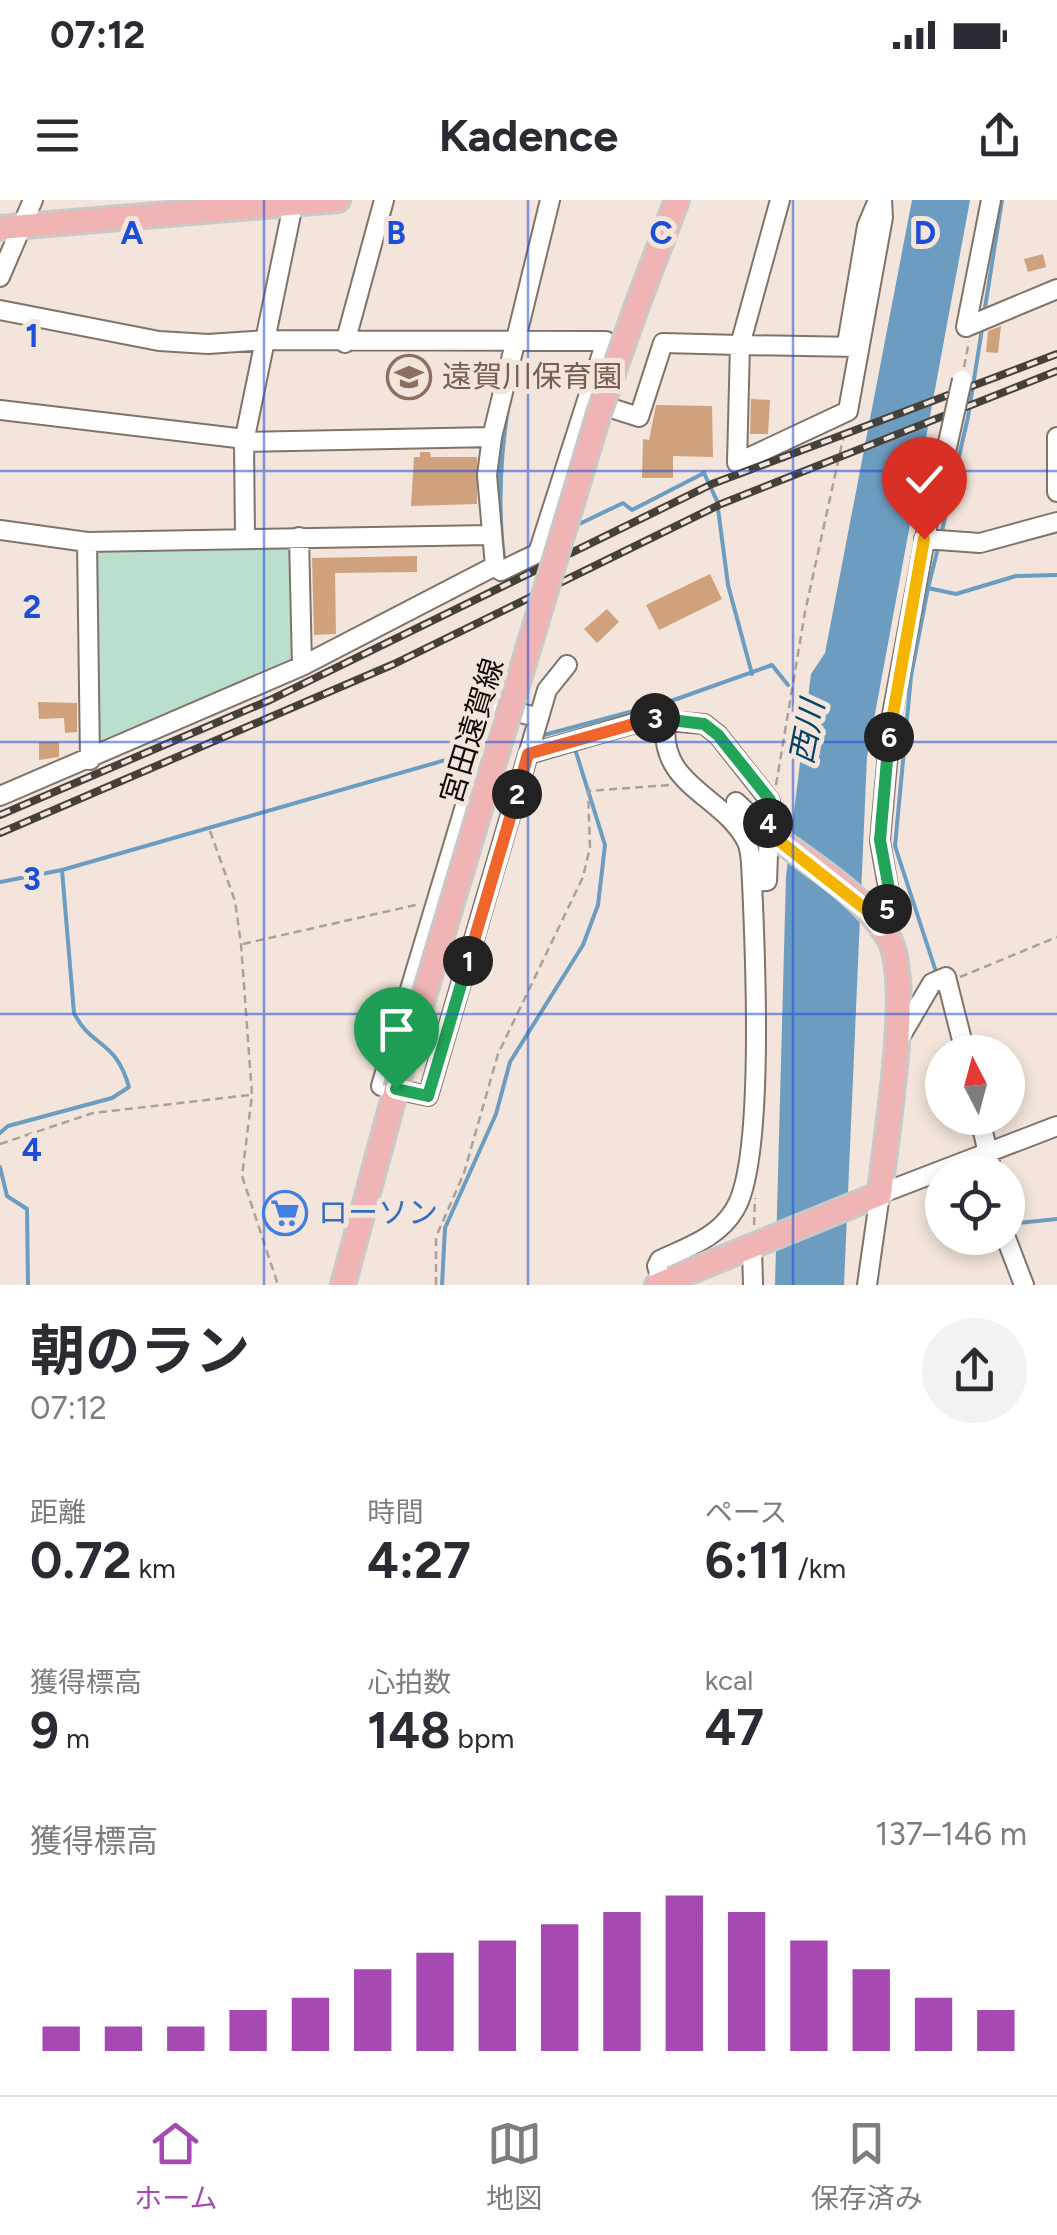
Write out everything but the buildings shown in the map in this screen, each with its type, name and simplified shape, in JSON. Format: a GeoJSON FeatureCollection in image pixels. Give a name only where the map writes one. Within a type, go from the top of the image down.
{"type":"FeatureCollection","features":[{"type":"Feature","properties":{"kind":"main road"},"geometry":{"type":"LineString","coordinates":[[10,228],[101,210],[338,200]]}},
{"type":"Feature","properties":{"kind":"main road","name":"宮田遠賀線"},"geometry":{"type":"LineString","coordinates":[[343,1285],[396,1089],[599,413],[677,200]]}},
{"type":"Feature","properties":{"kind":"main road"},"geometry":{"type":"LineString","coordinates":[[659,1284],[880,1194],[895,1046],[899,974],[896,953],[874,919],[768,832]]}},
{"type":"Feature","properties":{"kind":"street"},"geometry":{"type":"LineString","coordinates":[[0,276],[10,228],[32,200]]}},
{"type":"Feature","properties":{"kind":"street"},"geometry":{"type":"LineString","coordinates":[[346,343],[384,200]]}},
{"type":"Feature","properties":{"kind":"street"},"geometry":{"type":"LineString","coordinates":[[0,310],[159,341],[208,344],[266,340],[346,343],[517,339],[606,340],[538,553],[501,571],[495,566],[490,535],[488,474],[492,437],[517,339],[550,200]]}},
{"type":"Feature","properties":{"kind":"street"},"geometry":{"type":"LineString","coordinates":[[780,200],[740,345],[737,462],[848,412],[853,343],[883,216],[880,200]]}},
{"type":"Feature","properties":{"kind":"street"},"geometry":{"type":"LineString","coordinates":[[991,200],[966,327],[1057,288]]}},
{"type":"Feature","properties":{"kind":"street"},"geometry":{"type":"LineString","coordinates":[[246,538],[245,440],[294,202]]}},
{"type":"Feature","properties":{"kind":"street"},"geometry":{"type":"LineString","coordinates":[[587,400],[639,417],[663,343],[853,343]]}},
{"type":"Feature","properties":{"kind":"street"},"geometry":{"type":"LineString","coordinates":[[874,919],[890,898],[880,840],[886,758],[932,540],[941,463],[962,380]]}},
{"type":"Feature","properties":{"kind":"street"},"geometry":{"type":"LineString","coordinates":[[0,410],[245,440],[492,437]]}},
{"type":"Feature","properties":{"kind":"street"},"geometry":{"type":"LineString","coordinates":[[1056,483],[1057,437]]}},
{"type":"Feature","properties":{"kind":"street"},"geometry":{"type":"LineString","coordinates":[[932,540],[980,543],[1057,522]]}},
{"type":"Feature","properties":{"kind":"street"},"geometry":{"type":"LineString","coordinates":[[0,530],[87,542],[490,535]]}},
{"type":"Feature","properties":{"kind":"street"},"geometry":{"type":"LineString","coordinates":[[299,538],[302,666]]}},
{"type":"Feature","properties":{"kind":"street"},"geometry":{"type":"LineString","coordinates":[[87,542],[90,760]]}},
{"type":"Feature","properties":{"kind":"street"},"geometry":{"type":"LineString","coordinates":[[0,796],[302,666],[495,566]]}},
{"type":"Feature","properties":{"kind":"street"},"geometry":{"type":"LineString","coordinates":[[539,718],[495,706],[382,1086],[428,1096],[548,690],[568,665]]}},
{"type":"Feature","properties":{"kind":"street"},"geometry":{"type":"LineString","coordinates":[[528,754],[653,718],[704,724],[718,735],[770,800],[767,882],[752,882]]}},
{"type":"Feature","properties":{"kind":"street"},"geometry":{"type":"LineString","coordinates":[[659,1284],[660,1260],[721,1227],[744,1192],[757,986],[748,844],[686,784],[668,756],[666,721]]}},
{"type":"Feature","properties":{"kind":"street"},"geometry":{"type":"LineString","coordinates":[[736,802],[768,832]]}},
{"type":"Feature","properties":{"kind":"street"},"geometry":{"type":"LineString","coordinates":[[463,812],[508,823]]}},
{"type":"Feature","properties":{"kind":"street"},"geometry":{"type":"LineString","coordinates":[[895,1046],[932,983],[946,977],[962,1035]]}},
{"type":"Feature","properties":{"kind":"street"},"geometry":{"type":"LineString","coordinates":[[867,1285],[880,1194],[1057,1126]]}},
{"type":"Feature","properties":{"kind":"street"},"geometry":{"type":"LineString","coordinates":[[984,1135],[989,1155]]}},
{"type":"Feature","properties":{"kind":"street"},"geometry":{"type":"LineString","coordinates":[[752,1246],[753,1285]]}},
{"type":"Feature","properties":{"kind":"street"},"geometry":{"type":"LineString","coordinates":[[1003,1285],[1022,1280],[1012,1255]]}},
{"type":"Feature","properties":{"kind":"path"},"geometry":{"type":"LineString","coordinates":[[962,380],[970,329]]}},
{"type":"Feature","properties":{"kind":"path"},"geometry":{"type":"LineString","coordinates":[[770,800],[779,778],[805,612],[848,412]]}},
{"type":"Feature","properties":{"kind":"path"},"geometry":{"type":"LineString","coordinates":[[436,1285],[436,1237],[464,1173],[498,1054],[583,877],[590,847],[588,791],[686,784]]}},
{"type":"Feature","properties":{"kind":"path"},"geometry":{"type":"LineString","coordinates":[[210,831],[235,901],[242,944],[252,1095],[242,1176],[278,1285]]}},
{"type":"Feature","properties":{"kind":"path"},"geometry":{"type":"LineString","coordinates":[[242,944],[436,900]]}},
{"type":"Feature","properties":{"kind":"path"},"geometry":{"type":"LineString","coordinates":[[950,982],[1057,937]]}},
{"type":"Feature","properties":{"kind":"path"},"geometry":{"type":"LineString","coordinates":[[0,1144],[93,1113],[252,1095]]}},
{"type":"Feature","properties":{"kind":"green space"},"geometry":{"type":"Polygon","coordinates":[[[289,545],[294,658],[99,741],[97,548],[289,545]]]}},
{"type":"Feature","properties":{"kind":"water"},"geometry":{"type":"Polygon","coordinates":[[[552,200],[560,200],[525,332],[508,421],[503,512],[506,557],[498,561],[496,445],[552,200]]]}},
{"type":"Feature","properties":{"kind":"water","name":"西川"},"geometry":{"type":"Polygon","coordinates":[[[912,200],[970,200],[867,757],[844,1285],[775,1285],[786,876],[811,674],[825,653],[912,200]]]}},
{"type":"Feature","properties":{"kind":"waterway"},"geometry":{"type":"LineString","coordinates":[[984,314],[1002,200]]}},
{"type":"Feature","properties":{"kind":"waterway"},"geometry":{"type":"LineString","coordinates":[[941,535],[968,417],[982,329]]}},
{"type":"Feature","properties":{"kind":"waterway"},"geometry":{"type":"LineString","coordinates":[[573,527],[623,503],[632,510],[704,473],[717,501],[728,585],[752,674]]}},
{"type":"Feature","properties":{"kind":"waterway"},"geometry":{"type":"LineString","coordinates":[[928,588],[939,544]]}},
{"type":"Feature","properties":{"kind":"waterway"},"geometry":{"type":"LineString","coordinates":[[937,975],[895,846],[911,676],[928,588],[956,594],[1016,576],[1057,575]]}},
{"type":"Feature","properties":{"kind":"waterway"},"geometry":{"type":"LineString","coordinates":[[449,600],[489,578]]}},
{"type":"Feature","properties":{"kind":"waterway","name":"西川"},"geometry":{"type":"LineString","coordinates":[[544,735],[671,701],[772,665],[788,685]]}},
{"type":"Feature","properties":{"kind":"waterway"},"geometry":{"type":"LineString","coordinates":[[442,1285],[445,1228],[496,1114],[510,1062],[583,945],[598,905],[605,845],[575,749]]}},
{"type":"Feature","properties":{"kind":"waterway"},"geometry":{"type":"LineString","coordinates":[[0,882],[62,870],[470,753]]}},
{"type":"Feature","properties":{"kind":"waterway"},"geometry":{"type":"LineString","coordinates":[[0,1133],[8,1126],[112,1098],[129,1087],[117,1060],[74,1013],[62,870]]}},
{"type":"Feature","properties":{"kind":"waterway"},"geometry":{"type":"LineString","coordinates":[[0,1167],[7,1196],[27,1209],[28,1285]]}},
{"type":"Feature","properties":{"kind":"waterway"},"geometry":{"type":"LineString","coordinates":[[1025,1222],[1057,1219]]}},
{"type":"Feature","properties":{"kind":"railway"},"geometry":{"type":"LineString","coordinates":[[0,815],[270,700],[712,484],[1057,354]]}},
{"type":"Feature","properties":{"kind":"railway"},"geometry":{"type":"LineString","coordinates":[[0,833],[394,664],[721,504],[1057,371]]}},
{"type":"Feature","properties":{"kind":"place","name":"遠賀川保育園"},"geometry":{"type":"Point","coordinates":[409,377]}},
{"type":"Feature","properties":{"kind":"place","name":"ローソン"},"geometry":{"type":"Point","coordinates":[285,1213]}},
{"type":"Feature","properties":{"kind":"route"},"geometry":{"type":"LineString","coordinates":[[396,1089],[428,1096],[528,754],[653,718],[704,724],[718,735],[746,775],[770,800],[768,832],[869,912],[880,926],[890,898],[880,840],[882,795],[891,720],[924,539]]}}]}
